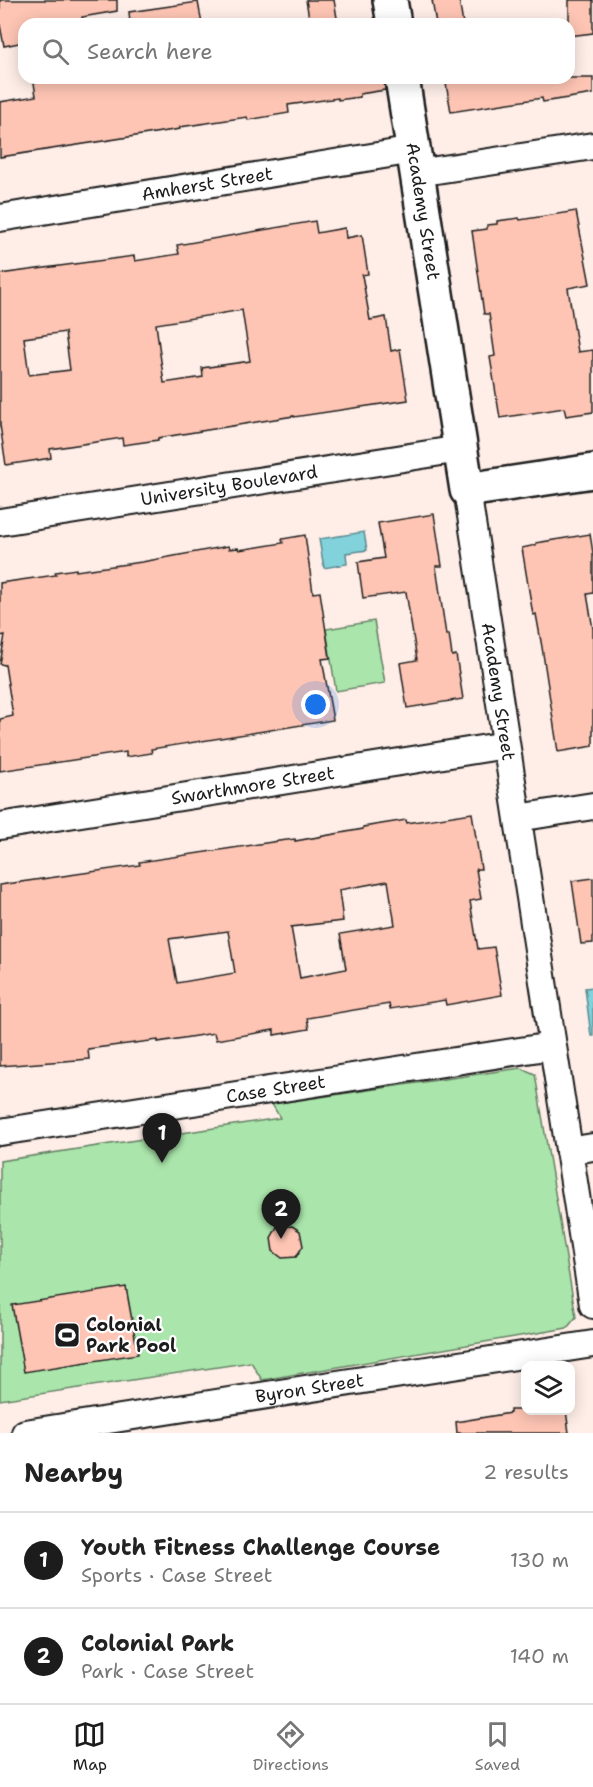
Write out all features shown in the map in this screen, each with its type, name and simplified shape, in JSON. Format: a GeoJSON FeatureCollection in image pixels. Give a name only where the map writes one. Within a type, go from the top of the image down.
{"type":"FeatureCollection","features":[{"type":"Feature","properties":{"kind":"street"},"geometry":{"type":"LineString","coordinates":[[390,0],[393,18]]}},
{"type":"Feature","properties":{"kind":"street","name":"Academy Street"},"geometry":{"type":"LineString","coordinates":[[403,84],[552,1046],[581,1149],[593,1305]]}},
{"type":"Feature","properties":{"kind":"street","name":"Amherst Street"},"geometry":{"type":"LineString","coordinates":[[0,218],[415,161],[593,146]]}},
{"type":"Feature","properties":{"kind":"street","name":"University Boulevard"},"geometry":{"type":"LineString","coordinates":[[0,522],[460,449]]}},
{"type":"Feature","properties":{"kind":"street"},"geometry":{"type":"LineString","coordinates":[[467,490],[593,471]]}},
{"type":"Feature","properties":{"kind":"street","name":"Swarthmore Street"},"geometry":{"type":"LineString","coordinates":[[0,826],[507,745]]}},
{"type":"Feature","properties":{"kind":"street"},"geometry":{"type":"LineString","coordinates":[[518,818],[593,806]]}},
{"type":"Feature","properties":{"kind":"street","name":"Case Street"},"geometry":{"type":"LineString","coordinates":[[0,1131],[552,1046]]}},
{"type":"Feature","properties":{"kind":"street","name":"Byron Street"},"geometry":{"type":"LineString","coordinates":[[25,1433],[593,1344]]}},
{"type":"Feature","properties":{"kind":"green space"},"geometry":{"type":"Polygon","coordinates":[[[374,621],[385,683],[336,691],[326,629],[374,621]]]}},
{"type":"Feature","properties":{"kind":"green space"},"geometry":{"type":"Polygon","coordinates":[[[521,1068],[535,1074],[576,1317],[567,1328],[262,1380],[251,1362],[0,1400],[0,1161],[280,1118],[272,1104],[521,1068]]]}},
{"type":"Feature","properties":{"kind":"water"},"geometry":{"type":"Polygon","coordinates":[[[364,532],[367,550],[346,553],[347,564],[324,568],[319,539],[364,532]]]}},
{"type":"Feature","properties":{"kind":"water"},"geometry":{"type":"Polygon","coordinates":[[[593,987],[593,1036],[591,1036],[585,988],[593,987]]]}},
{"type":"Feature","properties":{"kind":"building"},"geometry":{"type":"Polygon","coordinates":[[[0,0],[117,0],[117,11],[82,18],[18,18],[18,43],[4,46],[0,25],[0,0]]]}},
{"type":"Feature","properties":{"kind":"building"},"geometry":{"type":"Polygon","coordinates":[[[306,0],[334,0],[337,18],[309,18],[306,0]]]}},
{"type":"Feature","properties":{"kind":"building"},"geometry":{"type":"Polygon","coordinates":[[[432,0],[459,0],[462,18],[435,18],[432,0]]]}},
{"type":"Feature","properties":{"kind":"building"},"geometry":{"type":"Polygon","coordinates":[[[569,0],[593,0],[593,33],[575,35],[575,18],[569,18],[569,0]]]}},
{"type":"Feature","properties":{"kind":"building"},"geometry":{"type":"Polygon","coordinates":[[[198,2],[201,18],[130,18],[129,12],[198,2]]]}},
{"type":"Feature","properties":{"kind":"building"},"geometry":{"type":"Polygon","coordinates":[[[575,78],[593,78],[593,94],[543,102],[542,98],[451,112],[446,84],[575,84],[575,78]]]}},
{"type":"Feature","properties":{"kind":"building"},"geometry":{"type":"Polygon","coordinates":[[[34,84],[384,84],[385,90],[360,94],[360,97],[288,105],[289,113],[180,127],[180,129],[0,157],[0,102],[36,96],[34,84]]]}},
{"type":"Feature","properties":{"kind":"building"},"geometry":{"type":"Polygon","coordinates":[[[576,211],[590,284],[568,288],[578,352],[593,350],[593,412],[566,416],[564,408],[500,418],[490,357],[495,356],[489,314],[484,314],[472,231],[487,229],[487,225],[497,224],[497,221],[519,218],[520,220],[576,211]]]}},
{"type":"Feature","properties":{"kind":"building"},"geometry":{"type":"Polygon","coordinates":[[[315,221],[317,233],[345,228],[346,238],[362,235],[368,274],[362,275],[370,320],[386,317],[391,351],[400,349],[408,400],[294,416],[123,445],[122,438],[50,449],[51,458],[6,465],[0,425],[0,274],[134,256],[135,261],[179,254],[177,245],[315,221]],[[242,310],[156,324],[164,383],[203,377],[202,368],[250,361],[242,310]],[[65,332],[24,338],[29,375],[70,370],[65,332]]]}},
{"type":"Feature","properties":{"kind":"building"},"geometry":{"type":"Polygon","coordinates":[[[434,514],[442,566],[436,566],[446,635],[449,634],[452,656],[456,655],[463,699],[407,708],[400,663],[417,660],[406,592],[363,598],[358,562],[384,558],[378,523],[434,514]]]}},
{"type":"Feature","properties":{"kind":"building"},"geometry":{"type":"Polygon","coordinates":[[[590,534],[593,553],[593,593],[587,594],[593,629],[593,746],[558,752],[542,647],[536,614],[533,615],[522,548],[536,545],[536,543],[590,534]]]}},
{"type":"Feature","properties":{"kind":"building"},"geometry":{"type":"Polygon","coordinates":[[[305,535],[313,593],[320,592],[330,658],[322,659],[333,720],[151,749],[152,753],[126,757],[126,752],[0,771],[0,719],[13,716],[5,665],[0,664],[5,635],[0,636],[0,583],[56,575],[55,572],[142,562],[228,546],[229,549],[238,548],[239,550],[283,543],[282,539],[305,535]]]}},
{"type":"Feature","properties":{"kind":"building"},"geometry":{"type":"Polygon","coordinates":[[[472,813],[481,869],[476,869],[481,899],[470,901],[478,949],[494,947],[502,995],[446,1005],[445,1000],[390,1009],[389,1004],[307,1018],[309,1029],[274,1035],[274,1030],[216,1040],[214,1033],[158,1042],[158,1040],[88,1049],[89,1059],[0,1066],[0,885],[140,865],[139,862],[279,841],[295,839],[295,841],[406,820],[407,823],[472,813]],[[388,881],[339,890],[343,921],[291,927],[300,978],[346,969],[340,934],[395,925],[388,881]],[[228,931],[169,939],[177,983],[235,973],[228,931]]]}},
{"type":"Feature","properties":{"kind":"building"},"geometry":{"type":"Polygon","coordinates":[[[593,878],[593,943],[581,944],[572,881],[593,878]]]}},
{"type":"Feature","properties":{"kind":"building"},"geometry":{"type":"Polygon","coordinates":[[[292,1226],[300,1231],[303,1246],[296,1257],[282,1258],[273,1251],[271,1238],[277,1227],[292,1226]]]}},
{"type":"Feature","properties":{"kind":"building","name":"Colonial Park Pool"},"geometry":{"type":"Polygon","coordinates":[[[126,1287],[138,1354],[24,1372],[12,1305],[126,1287]]]}},
{"type":"Feature","properties":{"kind":"building"},"geometry":{"type":"Polygon","coordinates":[[[510,1410],[521,1410],[521,1415],[567,1415],[569,1433],[457,1433],[456,1422],[510,1413],[510,1410]]]}},
{"type":"Feature","properties":{"kind":"place","name":"Youth Fitness Challenge Course"},"geometry":{"type":"Point","coordinates":[162,1163]}},
{"type":"Feature","properties":{"kind":"place","name":"Colonial Park"},"geometry":{"type":"Point","coordinates":[281,1239]}},
{"type":"Feature","properties":{"kind":"place","name":"Colonial Park Pool"},"geometry":{"type":"Point","coordinates":[67,1335]}}]}
